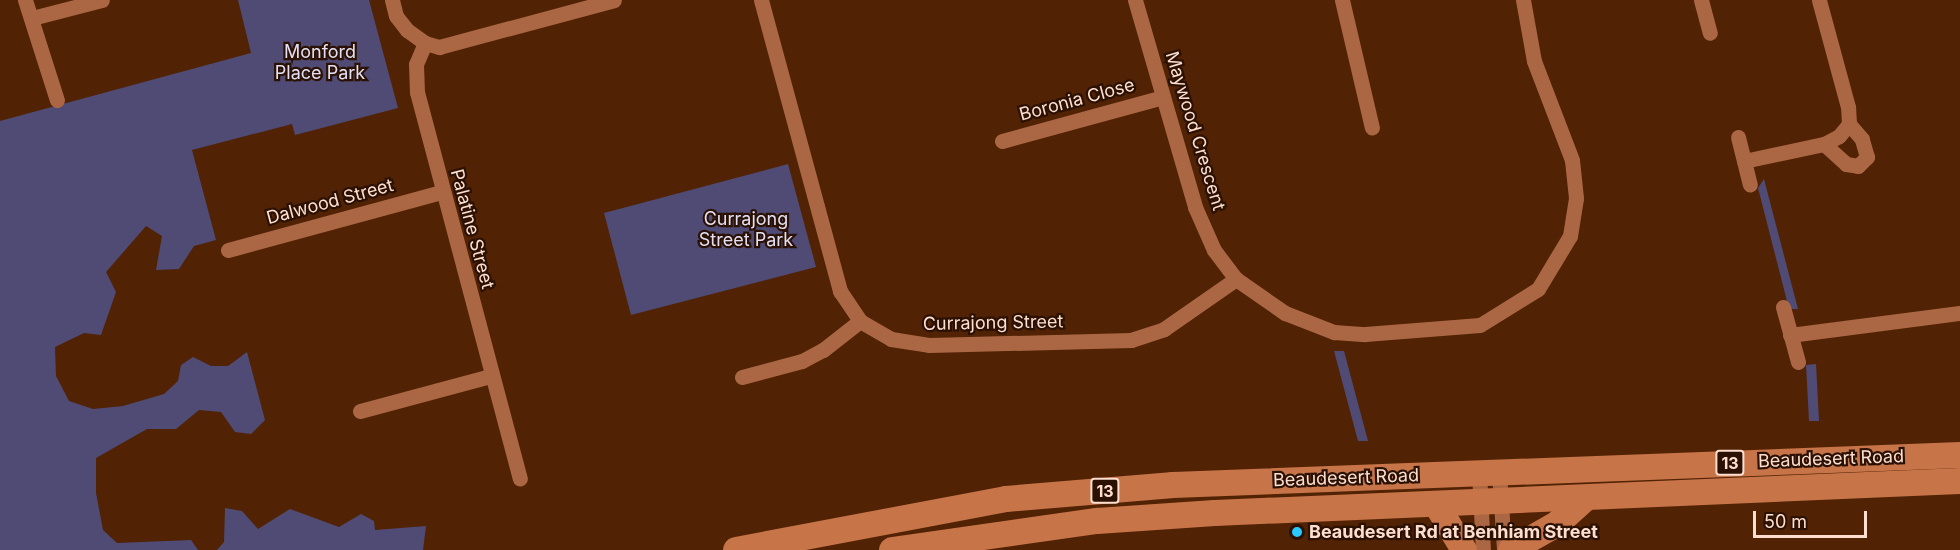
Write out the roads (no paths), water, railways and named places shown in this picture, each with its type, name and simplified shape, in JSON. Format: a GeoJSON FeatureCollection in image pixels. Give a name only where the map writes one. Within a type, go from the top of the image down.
{"type":"FeatureCollection","features":[{"type":"Feature","properties":{"kind":"highway","name":"Beaudesert Road"},"geometry":{"type":"LineString","coordinates":[[736,550],[1006,499],[1173,485],[1960,455]]}},
{"type":"Feature","properties":{"kind":"highway","name":"Beaudesert Road"},"geometry":{"type":"LineString","coordinates":[[892,550],[1097,521],[1960,481]]}},
{"type":"Feature","properties":{"kind":"highway"},"geometry":{"type":"LineString","coordinates":[[1511,550],[1557,524],[1585,499]]}},
{"type":"Feature","properties":{"kind":"highway"},"geometry":{"type":"LineString","coordinates":[[1436,504],[1464,550]]}},
{"type":"Feature","properties":{"kind":"street"},"geometry":{"type":"LineString","coordinates":[[25,0],[57,100]]}},
{"type":"Feature","properties":{"kind":"street"},"geometry":{"type":"LineString","coordinates":[[32,18],[102,0]]}},
{"type":"Feature","properties":{"kind":"street"},"geometry":{"type":"LineString","coordinates":[[392,0],[396,16],[407,30],[425,43],[439,46],[614,0]]}},
{"type":"Feature","properties":{"kind":"street","name":"Currajong Street"},"geometry":{"type":"LineString","coordinates":[[761,0],[840,291],[860,321],[891,339],[929,345],[1131,340],[1164,329],[1236,279]]}},
{"type":"Feature","properties":{"kind":"street","name":"Maywood Crescent"},"geometry":{"type":"LineString","coordinates":[[1135,0],[1195,207],[1214,250],[1236,279],[1285,313],[1335,332],[1365,334],[1480,325],[1538,289],[1570,236],[1576,198],[1572,160],[1534,61],[1523,0]]}},
{"type":"Feature","properties":{"kind":"street"},"geometry":{"type":"LineString","coordinates":[[1342,0],[1372,128]]}},
{"type":"Feature","properties":{"kind":"street"},"geometry":{"type":"LineString","coordinates":[[1819,0],[1848,107],[1849,124],[1862,139],[1867,157],[1858,166],[1846,164],[1824,144]]}},
{"type":"Feature","properties":{"kind":"street"},"geometry":{"type":"LineString","coordinates":[[1706,1],[1710,33]]}},
{"type":"Feature","properties":{"kind":"street","name":"Palatine Street"},"geometry":{"type":"LineString","coordinates":[[425,43],[414,73],[442,192],[520,478]]}},
{"type":"Feature","properties":{"kind":"street","name":"Boronia Close"},"geometry":{"type":"LineString","coordinates":[[1002,141],[1163,97]]}},
{"type":"Feature","properties":{"kind":"street"},"geometry":{"type":"LineString","coordinates":[[1744,161],[1824,144],[1839,136],[1849,124]]}},
{"type":"Feature","properties":{"kind":"street"},"geometry":{"type":"LineString","coordinates":[[1738,137],[1750,186]]}},
{"type":"Feature","properties":{"kind":"street","name":"Dalwood Street"},"geometry":{"type":"LineString","coordinates":[[228,250],[442,192]]}},
{"type":"Feature","properties":{"kind":"street"},"geometry":{"type":"LineString","coordinates":[[1783,307],[1798,362]]}},
{"type":"Feature","properties":{"kind":"street"},"geometry":{"type":"LineString","coordinates":[[1790,335],[1960,313]]}},
{"type":"Feature","properties":{"kind":"street"},"geometry":{"type":"LineString","coordinates":[[742,377],[802,361],[823,350],[860,321]]}},
{"type":"Feature","properties":{"kind":"street"},"geometry":{"type":"LineString","coordinates":[[360,411],[491,376]]}},
{"type":"Feature","properties":{"kind":"street"},"geometry":{"type":"LineString","coordinates":[[1489,472],[1491,502],[1503,550]]}},
{"type":"Feature","properties":{"kind":"street"},"geometry":{"type":"LineString","coordinates":[[1483,550],[1491,502]]}},
{"type":"Feature","properties":{"kind":"place","name":"Beaudesert Rd at Benhiam Street"},"geometry":{"type":"Point","coordinates":[1297,532]}},
{"type":"Feature","properties":{"kind":"park label","name":"Monford Place Park"},"geometry":{"type":"Point","coordinates":[320,63]}},
{"type":"Feature","properties":{"kind":"park label","name":"Currajong Street Park"},"geometry":{"type":"Point","coordinates":[746,230]}}]}
